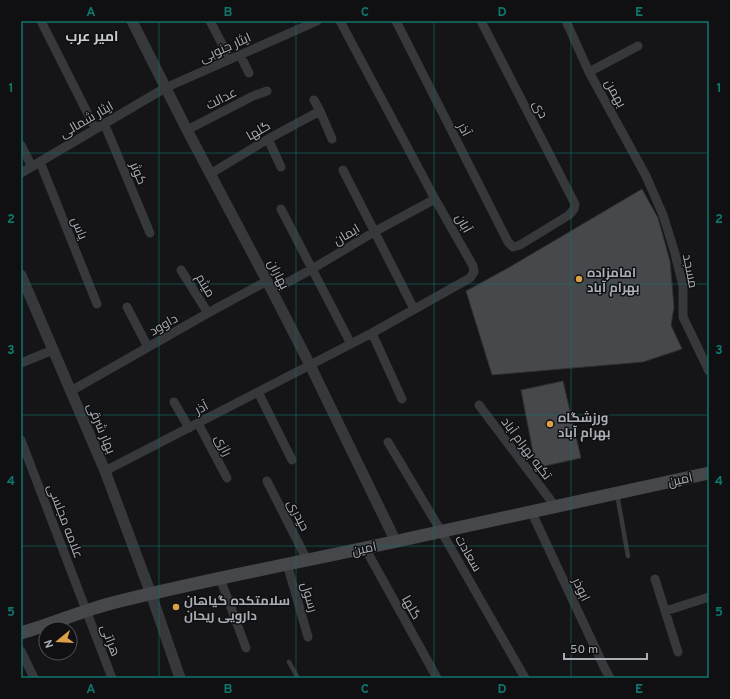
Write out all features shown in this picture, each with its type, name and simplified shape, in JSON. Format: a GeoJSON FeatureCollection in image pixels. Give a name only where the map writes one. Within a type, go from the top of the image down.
{"type":"FeatureCollection","features":[{"type":"Feature","properties":{"kind":"main road","name":"امین"},"geometry":{"type":"LineString","coordinates":[[21,633],[115,602],[709,473]]}},
{"type":"Feature","properties":{"kind":"street"},"geometry":{"type":"LineString","coordinates":[[41,21],[95,128]]}},
{"type":"Feature","properties":{"kind":"street","name":"بهاران"},"geometry":{"type":"LineString","coordinates":[[132,21],[165,88],[270,286],[396,542]]}},
{"type":"Feature","properties":{"kind":"street"},"geometry":{"type":"LineString","coordinates":[[210,21],[230,59]]}},
{"type":"Feature","properties":{"kind":"street","name":"ایثار جنوبی"},"geometry":{"type":"LineString","coordinates":[[165,88],[240,55],[298,25],[317,21]]}},
{"type":"Feature","properties":{"kind":"street","name":"آبان"},"geometry":{"type":"LineString","coordinates":[[310,365],[414,310],[470,278],[474,272],[340,21]]}},
{"type":"Feature","properties":{"kind":"street","name":"آذر"},"geometry":{"type":"LineString","coordinates":[[396,21],[508,242],[513,246],[520,245],[569,215],[574,210]]}},
{"type":"Feature","properties":{"kind":"street","name":"دی"},"geometry":{"type":"LineString","coordinates":[[481,21],[575,204],[574,210]]}},
{"type":"Feature","properties":{"kind":"street","name":"بهمن"},"geometry":{"type":"LineString","coordinates":[[566,21],[589,72],[646,176]]}},
{"type":"Feature","properties":{"kind":"street"},"geometry":{"type":"LineString","coordinates":[[589,72],[638,46]]}},
{"type":"Feature","properties":{"kind":"street"},"geometry":{"type":"LineString","coordinates":[[240,55],[249,74]]}},
{"type":"Feature","properties":{"kind":"street","name":"ایثار شمالی"},"geometry":{"type":"LineString","coordinates":[[21,173],[165,88]]}},
{"type":"Feature","properties":{"kind":"street","name":"عدالت"},"geometry":{"type":"LineString","coordinates":[[187,130],[267,90]]}},
{"type":"Feature","properties":{"kind":"street"},"geometry":{"type":"LineString","coordinates":[[314,100],[332,139]]}},
{"type":"Feature","properties":{"kind":"street","name":"گلها"},"geometry":{"type":"LineString","coordinates":[[210,174],[268,139],[320,111]]}},
{"type":"Feature","properties":{"kind":"street","name":"کوثر"},"geometry":{"type":"LineString","coordinates":[[104,123],[150,233]]}},
{"type":"Feature","properties":{"kind":"street"},"geometry":{"type":"LineString","coordinates":[[268,139],[281,167]]}},
{"type":"Feature","properties":{"kind":"street","name":"یاس"},"geometry":{"type":"LineString","coordinates":[[21,145],[36,164],[97,304]]}},
{"type":"Feature","properties":{"kind":"street"},"geometry":{"type":"LineString","coordinates":[[343,170],[414,310]]}},
{"type":"Feature","properties":{"kind":"street","name":"مسجد"},"geometry":{"type":"LineString","coordinates":[[646,176],[663,215],[674,250],[683,286],[683,317],[709,371]]}},
{"type":"Feature","properties":{"kind":"street","name":"ایمان"},"geometry":{"type":"LineString","coordinates":[[270,286],[312,270],[374,232],[435,199]]}},
{"type":"Feature","properties":{"kind":"street"},"geometry":{"type":"LineString","coordinates":[[281,209],[350,344]]}},
{"type":"Feature","properties":{"kind":"street","name":"میثم"},"geometry":{"type":"LineString","coordinates":[[181,270],[208,314]]}},
{"type":"Feature","properties":{"kind":"street","name":"بهار شرقی"},"geometry":{"type":"LineString","coordinates":[[21,275],[105,472],[151,594],[180,678]]}},
{"type":"Feature","properties":{"kind":"street","name":"داوود"},"geometry":{"type":"LineString","coordinates":[[71,391],[208,314],[270,286]]}},
{"type":"Feature","properties":{"kind":"street"},"geometry":{"type":"LineString","coordinates":[[127,307],[148,347]]}},
{"type":"Feature","properties":{"kind":"street"},"geometry":{"type":"LineString","coordinates":[[372,332],[402,399]]}},
{"type":"Feature","properties":{"kind":"street"},"geometry":{"type":"LineString","coordinates":[[21,363],[53,350]]}},
{"type":"Feature","properties":{"kind":"street","name":"آذر"},"geometry":{"type":"LineString","coordinates":[[105,472],[310,365]]}},
{"type":"Feature","properties":{"kind":"street"},"geometry":{"type":"LineString","coordinates":[[258,392],[292,460]]}},
{"type":"Feature","properties":{"kind":"street"},"geometry":{"type":"LineString","coordinates":[[174,402],[189,428]]}},
{"type":"Feature","properties":{"kind":"street","name":"تکیه بهرام آباد"},"geometry":{"type":"LineString","coordinates":[[479,405],[555,506]]}},
{"type":"Feature","properties":{"kind":"street","name":"رازی"},"geometry":{"type":"LineString","coordinates":[[198,423],[227,478]]}},
{"type":"Feature","properties":{"kind":"street","name":"علامه مجلسی"},"geometry":{"type":"LineString","coordinates":[[21,440],[86,611]]}},
{"type":"Feature","properties":{"kind":"street","name":"سعادت"},"geometry":{"type":"LineString","coordinates":[[388,442],[525,678]]}},
{"type":"Feature","properties":{"kind":"street","name":"حیدری"},"geometry":{"type":"LineString","coordinates":[[267,480],[307,560]]}},
{"type":"Feature","properties":{"kind":"street","name":"ابوذر"},"geometry":{"type":"LineString","coordinates":[[531,511],[610,678]]}},
{"type":"Feature","properties":{"kind":"street","name":"گلها"},"geometry":{"type":"LineString","coordinates":[[365,548],[437,678]]}},
{"type":"Feature","properties":{"kind":"street","name":"رسول"},"geometry":{"type":"LineString","coordinates":[[287,564],[308,636]]}},
{"type":"Feature","properties":{"kind":"street"},"geometry":{"type":"LineString","coordinates":[[220,578],[246,648]]}},
{"type":"Feature","properties":{"kind":"street"},"geometry":{"type":"LineString","coordinates":[[655,579],[678,652]]}},
{"type":"Feature","properties":{"kind":"street"},"geometry":{"type":"LineString","coordinates":[[666,611],[709,597]]}},
{"type":"Feature","properties":{"kind":"street","name":"هراتی"},"geometry":{"type":"LineString","coordinates":[[86,611],[112,678]]}},
{"type":"Feature","properties":{"kind":"street"},"geometry":{"type":"LineString","coordinates":[[21,651],[34,678]]}},
{"type":"Feature","properties":{"kind":"lane"},"geometry":{"type":"LineString","coordinates":[[616,493],[628,556]]}},
{"type":"Feature","properties":{"kind":"lane"},"geometry":{"type":"LineString","coordinates":[[289,662],[298,678]]}},
{"type":"Feature","properties":{"kind":"building","name":"امامزاده بهرام آباد"},"geometry":{"type":"Polygon","coordinates":[[[642,189],[658,218],[670,261],[674,307],[671,325],[682,349],[643,362],[492,375],[466,291],[642,189]]]}},
{"type":"Feature","properties":{"kind":"building","name":"ورزشگاه بهرام آباد"},"geometry":{"type":"Polygon","coordinates":[[[563,381],[581,458],[536,468],[521,390],[563,381]]]}},
{"type":"Feature","properties":{"kind":"place","name":"امامزاده بهرام آباد"},"geometry":{"type":"Point","coordinates":[579,279]}},
{"type":"Feature","properties":{"kind":"place","name":"ورزشگاه بهرام آباد"},"geometry":{"type":"Point","coordinates":[550,424]}},
{"type":"Feature","properties":{"kind":"place","name":"سلامتکده گیاهان دارویی ریحان"},"geometry":{"type":"Point","coordinates":[176,607]}},
{"type":"Feature","properties":{"kind":"district","name":"امیر عرب"},"geometry":{"type":"Point","coordinates":[92,36]}}]}
